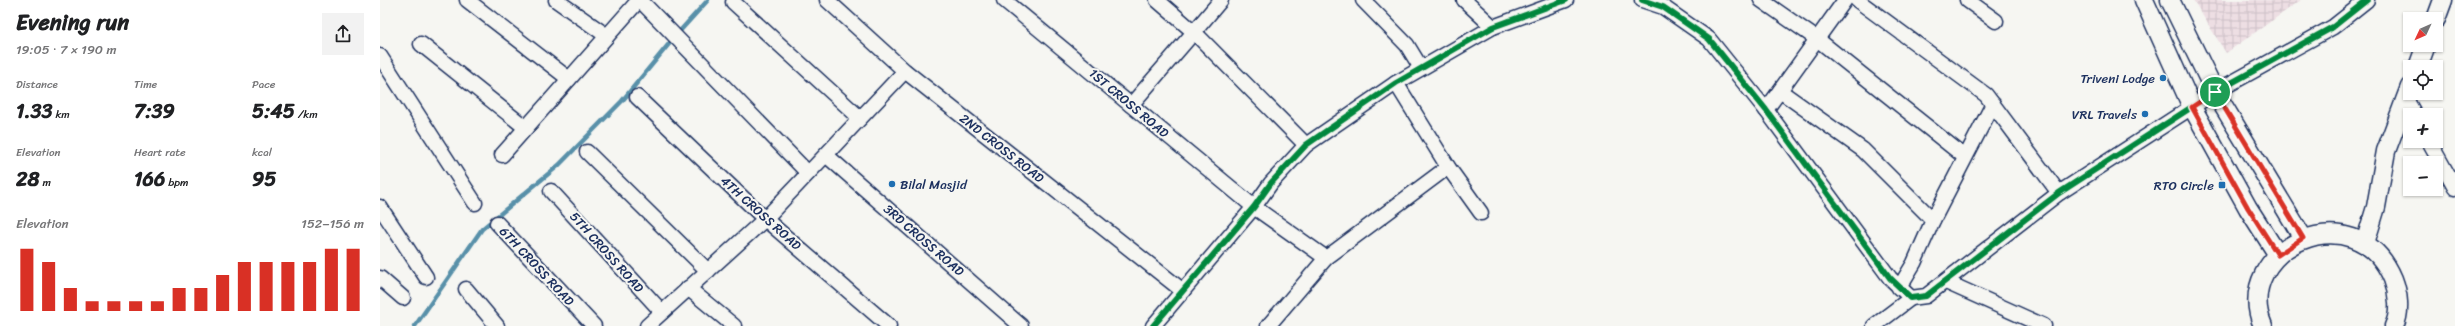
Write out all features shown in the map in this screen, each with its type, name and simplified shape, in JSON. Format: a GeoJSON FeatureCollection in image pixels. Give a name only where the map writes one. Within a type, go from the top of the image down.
{"type":"FeatureCollection","features":[{"type":"Feature","properties":{"kind":"main road"},"geometry":{"type":"LineString","coordinates":[[2170,0],[2215,92],[2303,238]]}},
{"type":"Feature","properties":{"kind":"main road"},"geometry":{"type":"LineString","coordinates":[[2439,12],[2444,0]]}},
{"type":"Feature","properties":{"kind":"main road"},"geometry":{"type":"LineString","coordinates":[[2148,7],[2192,107],[2248,208],[2278,255]]}},
{"type":"Feature","properties":{"kind":"main road"},"geometry":{"type":"LineString","coordinates":[[2365,243],[2376,207],[2386,151],[2405,100]]}},
{"type":"Feature","properties":{"kind":"main road"},"geometry":{"type":"LineString","coordinates":[[2263,326],[2258,304],[2260,286],[2267,269],[2278,255],[2303,238],[2324,233],[2345,235],[2365,243],[2386,264],[2398,291],[2397,321],[2394,326]]}},
{"type":"Feature","properties":{"kind":"street"},"geometry":{"type":"LineString","coordinates":[[467,0],[569,78]]}},
{"type":"Feature","properties":{"kind":"street"},"geometry":{"type":"LineString","coordinates":[[556,0],[607,36]]}},
{"type":"Feature","properties":{"kind":"street"},"geometry":{"type":"LineString","coordinates":[[502,155],[639,0],[672,32],[808,173]]}},
{"type":"Feature","properties":{"kind":"street","name":"2ND CROSS ROAD"},"geometry":{"type":"LineString","coordinates":[[827,0],[905,72],[1182,290]]}},
{"type":"Feature","properties":{"kind":"street","name":"1ST CROSS ROAD"},"geometry":{"type":"LineString","coordinates":[[1004,0],[1254,207],[1326,258]]}},
{"type":"Feature","properties":{"kind":"street"},"geometry":{"type":"LineString","coordinates":[[1157,0],[1194,32],[1306,145]]}},
{"type":"Feature","properties":{"kind":"street"},"geometry":{"type":"LineString","coordinates":[[1131,105],[1221,0]]}},
{"type":"Feature","properties":{"kind":"street"},"geometry":{"type":"LineString","coordinates":[[1363,0],[1406,45],[1421,68]]}},
{"type":"Feature","properties":{"kind":"street"},"geometry":{"type":"LineString","coordinates":[[1464,0],[1493,27]]}},
{"type":"Feature","properties":{"kind":"street"},"geometry":{"type":"LineString","coordinates":[[1153,326],[1254,207],[1271,184],[1306,145],[1396,83],[1493,27],[1563,0]]}},
{"type":"Feature","properties":{"kind":"street"},"geometry":{"type":"LineString","coordinates":[[1642,0],[1662,3],[1709,39],[1766,110],[1899,288],[1911,298]]}},
{"type":"Feature","properties":{"kind":"street"},"geometry":{"type":"LineString","coordinates":[[1761,0],[1817,39],[1965,156]]}},
{"type":"Feature","properties":{"kind":"street"},"geometry":{"type":"LineString","coordinates":[[1766,110],[1845,0]]}},
{"type":"Feature","properties":{"kind":"street"},"geometry":{"type":"LineString","coordinates":[[1858,0],[1986,95],[2059,193]]}},
{"type":"Feature","properties":{"kind":"street"},"geometry":{"type":"LineString","coordinates":[[1967,0],[1996,21]]}},
{"type":"Feature","properties":{"kind":"street"},"geometry":{"type":"LineString","coordinates":[[2148,7],[2170,0]]}},
{"type":"Feature","properties":{"kind":"street"},"geometry":{"type":"LineString","coordinates":[[1874,326],[1911,298],[1926,296],[1946,282],[2059,193],[2215,92],[2333,27],[2368,0]]}},
{"type":"Feature","properties":{"kind":"street"},"geometry":{"type":"LineString","coordinates":[[733,2],[860,118]]}},
{"type":"Feature","properties":{"kind":"street"},"geometry":{"type":"LineString","coordinates":[[421,44],[526,128]]}},
{"type":"Feature","properties":{"kind":"street"},"geometry":{"type":"LineString","coordinates":[[380,56],[475,203]]}},
{"type":"Feature","properties":{"kind":"street"},"geometry":{"type":"LineString","coordinates":[[647,326],[765,219],[905,72]]}},
{"type":"Feature","properties":{"kind":"street"},"geometry":{"type":"LineString","coordinates":[[1396,83],[1448,167],[1481,213]]}},
{"type":"Feature","properties":{"kind":"street"},"geometry":{"type":"LineString","coordinates":[[1780,91],[1863,150],[1933,220]]}},
{"type":"Feature","properties":{"kind":"street","name":"4TH CROSS ROAD"},"geometry":{"type":"LineString","coordinates":[[637,97],[765,219],[889,326]]}},
{"type":"Feature","properties":{"kind":"street"},"geometry":{"type":"LineString","coordinates":[[1899,288],[1914,263],[1933,220],[1993,104]]}},
{"type":"Feature","properties":{"kind":"street"},"geometry":{"type":"LineString","coordinates":[[2433,148],[2455,188]]}},
{"type":"Feature","properties":{"kind":"street"},"geometry":{"type":"LineString","coordinates":[[588,152],[708,271]]}},
{"type":"Feature","properties":{"kind":"street","name":"3RD CROSS ROAD"},"geometry":{"type":"LineString","coordinates":[[826,155],[1021,326]]}},
{"type":"Feature","properties":{"kind":"street"},"geometry":{"type":"LineString","coordinates":[[1268,326],[1326,258],[1448,167]]}},
{"type":"Feature","properties":{"kind":"street","name":"5TH CROSS ROAD"},"geometry":{"type":"LineString","coordinates":[[551,191],[662,312]]}},
{"type":"Feature","properties":{"kind":"street"},"geometry":{"type":"LineString","coordinates":[[380,207],[426,277]]}},
{"type":"Feature","properties":{"kind":"street","name":"6TH CROSS ROAD"},"geometry":{"type":"LineString","coordinates":[[497,223],[594,326]]}},
{"type":"Feature","properties":{"kind":"street"},"geometry":{"type":"LineString","coordinates":[[380,278],[403,298]]}},
{"type":"Feature","properties":{"kind":"street"},"geometry":{"type":"LineString","coordinates":[[1946,282],[2044,326]]}},
{"type":"Feature","properties":{"kind":"street"},"geometry":{"type":"LineString","coordinates":[[688,288],[734,326]]}},
{"type":"Feature","properties":{"kind":"street"},"geometry":{"type":"LineString","coordinates":[[466,289],[497,326]]}},
{"type":"Feature","properties":{"kind":"shaded area"},"geometry":{"type":"Polygon","coordinates":[[[2193,0],[2301,0],[2226,53],[2193,0]]]}},
{"type":"Feature","properties":{"kind":"waterway"},"geometry":{"type":"LineString","coordinates":[[679,32],[708,0]]}},
{"type":"Feature","properties":{"kind":"waterway"},"geometry":{"type":"LineString","coordinates":[[415,326],[482,229],[559,165],[622,101],[673,39]]}},
{"type":"Feature","properties":{"kind":"cycle path"},"geometry":{"type":"LineString","coordinates":[[1153,326],[1254,207],[1271,183],[1306,145],[1396,83],[1493,27],[1566,0]]}},
{"type":"Feature","properties":{"kind":"cycle path"},"geometry":{"type":"LineString","coordinates":[[1642,0],[1663,7],[1709,39],[1766,110],[1890,278],[1911,298],[1926,296],[2059,193],[2215,92],[2333,27],[2367,0]]}},
{"type":"Feature","properties":{"kind":"place","name":"Triveni Lodge"},"geometry":{"type":"Point","coordinates":[2163,78]}},
{"type":"Feature","properties":{"kind":"place","name":"VRL Travels"},"geometry":{"type":"Point","coordinates":[2145,114]}},
{"type":"Feature","properties":{"kind":"place","name":"Bilal Masjid"},"geometry":{"type":"Point","coordinates":[892,184]}},
{"type":"Feature","properties":{"kind":"place","name":"RTO Circle"},"geometry":{"type":"Point","coordinates":[2222,185]}},
{"type":"Feature","properties":{"kind":"route"},"geometry":{"type":"LineString","coordinates":[[2215,92],[2303,238],[2278,255],[2248,208],[2192,107],[2215,92]]}}]}
